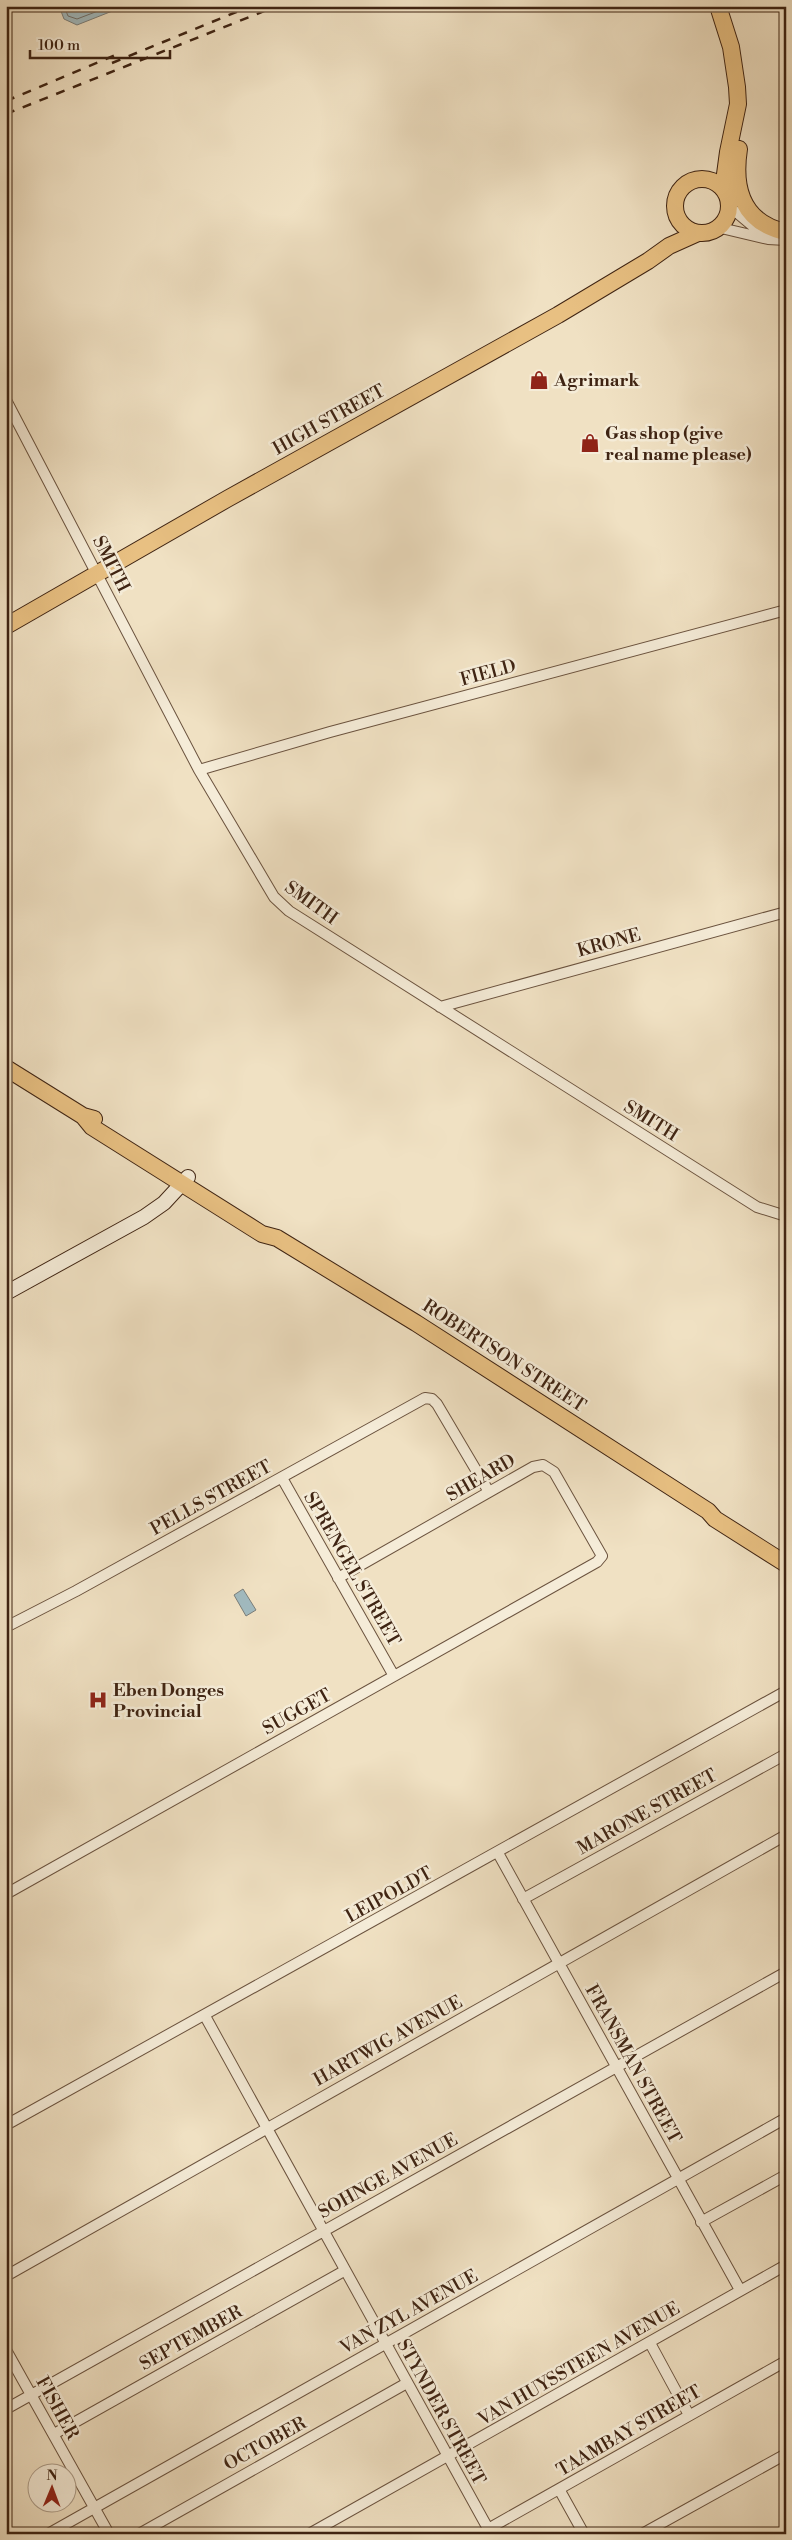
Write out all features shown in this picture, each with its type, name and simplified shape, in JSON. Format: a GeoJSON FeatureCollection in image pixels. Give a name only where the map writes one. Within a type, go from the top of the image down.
{"type":"FeatureCollection","features":[{"type":"Feature","properties":{"kind":"main road"},"geometry":{"type":"LineString","coordinates":[[718,6],[735,65],[741,128],[737,160],[739,195],[748,210],[759,221],[771,228],[786,232]]}},
{"type":"Feature","properties":{"kind":"main road"},"geometry":{"type":"LineString","coordinates":[[723,189],[728,152],[738,104]]}},
{"type":"Feature","properties":{"kind":"main road"},"geometry":{"type":"LineString","coordinates":[[698,233],[685,227],[679,219],[675,206],[682,189],[689,183],[702,179],[728,152]]}},
{"type":"Feature","properties":{"kind":"main road"},"geometry":{"type":"LineString","coordinates":[[702,179],[716,183],[723,189],[730,206],[728,216],[721,228]]}},
{"type":"Feature","properties":{"kind":"main road"},"geometry":{"type":"LineString","coordinates":[[669,246],[679,219]]}},
{"type":"Feature","properties":{"kind":"main road","name":"HIGH STREET"},"geometry":{"type":"LineString","coordinates":[[6,626],[98,575],[227,499],[571,308],[655,257],[669,246],[698,233],[707,233],[721,228]]}},
{"type":"Feature","properties":{"kind":"main road","name":"ROBERTSON STREET"},"geometry":{"type":"LineString","coordinates":[[6,1068],[83,1116],[92,1127],[184,1181],[262,1234],[277,1238],[416,1323],[708,1511],[715,1519],[786,1564]]}},
{"type":"Feature","properties":{"kind":"main road","name":"ROBERTSON STREET"},"geometry":{"type":"LineString","coordinates":[[708,1511],[721,1513],[786,1552]]}},
{"type":"Feature","properties":{"kind":"street"},"geometry":{"type":"LineString","coordinates":[[730,206],[768,239]]}},
{"type":"Feature","properties":{"kind":"street"},"geometry":{"type":"LineString","coordinates":[[721,228],[768,239],[786,240]]}},
{"type":"Feature","properties":{"kind":"street","name":"SMITH"},"geometry":{"type":"LineString","coordinates":[[6,400],[199,770],[274,898],[289,911],[757,1207],[785,1216]]}},
{"type":"Feature","properties":{"kind":"street","name":"FIELD"},"geometry":{"type":"LineString","coordinates":[[199,770],[330,732],[786,610]]}},
{"type":"Feature","properties":{"kind":"street","name":"KRONE"},"geometry":{"type":"LineString","coordinates":[[440,1007],[786,912]]}},
{"type":"Feature","properties":{"kind":"street"},"geometry":{"type":"LineString","coordinates":[[6,1293],[144,1217],[164,1203],[184,1181]]}},
{"type":"Feature","properties":{"kind":"street","name":"PELLS STREET"},"geometry":{"type":"LineString","coordinates":[[6,1628],[422,1400],[432,1399],[437,1404],[489,1492]]}},
{"type":"Feature","properties":{"kind":"street","name":"SHEARD"},"geometry":{"type":"LineString","coordinates":[[338,1578],[534,1467],[543,1465],[554,1472],[602,1558]]}},
{"type":"Feature","properties":{"kind":"street","name":"SPRENGEL STREET"},"geometry":{"type":"LineString","coordinates":[[282,1478],[394,1676]]}},
{"type":"Feature","properties":{"kind":"street","name":"SUGGET"},"geometry":{"type":"LineString","coordinates":[[6,1894],[602,1558]]}},
{"type":"Feature","properties":{"kind":"street","name":"LEIPOLDT"},"geometry":{"type":"LineString","coordinates":[[6,2126],[786,1691]]}},
{"type":"Feature","properties":{"kind":"street","name":"MARONE STREET"},"geometry":{"type":"LineString","coordinates":[[523,1899],[786,1754]]}},
{"type":"Feature","properties":{"kind":"street","name":"HARTWIG AVENUE"},"geometry":{"type":"LineString","coordinates":[[6,2276],[786,1835]]}},
{"type":"Feature","properties":{"kind":"street","name":"FRANSMAN STREET"},"geometry":{"type":"LineString","coordinates":[[498,1853],[740,2290]]}},
{"type":"Feature","properties":{"kind":"street","name":"SOHNGE AVENUE"},"geometry":{"type":"LineString","coordinates":[[6,2409],[786,1972]]}},
{"type":"Feature","properties":{"kind":"street","name":"STYNDER STREET"},"geometry":{"type":"LineString","coordinates":[[205,2016],[344,2271],[490,2531]]}},
{"type":"Feature","properties":{"kind":"street","name":"VAN ZYL AVENUE"},"geometry":{"type":"LineString","coordinates":[[48,2534],[786,2118]]}},
{"type":"Feature","properties":{"kind":"street"},"geometry":{"type":"LineString","coordinates":[[701,2222],[786,2175]]}},
{"type":"Feature","properties":{"kind":"street","name":"VAN HUYSSTEEN AVENUE"},"geometry":{"type":"LineString","coordinates":[[309,2534],[786,2265]]}},
{"type":"Feature","properties":{"kind":"street","name":"SEPTEMBER"},"geometry":{"type":"LineString","coordinates":[[54,2434],[344,2271]]}},
{"type":"Feature","properties":{"kind":"street"},"geometry":{"type":"LineString","coordinates":[[650,2343],[689,2415]]}},
{"type":"Feature","properties":{"kind":"street","name":"FISHER"},"geometry":{"type":"LineString","coordinates":[[6,2350],[109,2534]]}},
{"type":"Feature","properties":{"kind":"street","name":"TAAMBAY STREET"},"geometry":{"type":"LineString","coordinates":[[490,2531],[786,2361]]}},
{"type":"Feature","properties":{"kind":"street","name":"OCTOBER"},"geometry":{"type":"LineString","coordinates":[[139,2534],[406,2383]]}},
{"type":"Feature","properties":{"kind":"street"},"geometry":{"type":"LineString","coordinates":[[642,2534],[786,2454]]}},
{"type":"Feature","properties":{"kind":"street"},"geometry":{"type":"LineString","coordinates":[[559,2490],[584,2534]]}},
{"type":"Feature","properties":{"kind":"water"},"geometry":{"type":"Polygon","coordinates":[[[59,6],[125,6],[77,25],[64,19],[59,6]]]}},
{"type":"Feature","properties":{"kind":"water"},"geometry":{"type":"Polygon","coordinates":[[[243,1589],[256,1610],[246,1616],[234,1595],[243,1589]]]}},
{"type":"Feature","properties":{"kind":"railway"},"geometry":{"type":"LineString","coordinates":[[112,63],[251,6]]}},
{"type":"Feature","properties":{"kind":"railway"},"geometry":{"type":"LineString","coordinates":[[6,114],[277,6]]}},
{"type":"Feature","properties":{"kind":"railway"},"geometry":{"type":"LineString","coordinates":[[6,101],[118,54]]}},
{"type":"Feature","properties":{"kind":"place","name":"Agrimark"},"geometry":{"type":"Point","coordinates":[539,380]}},
{"type":"Feature","properties":{"kind":"place","name":"Gas shop (give real name please)"},"geometry":{"type":"Point","coordinates":[590,443]}},
{"type":"Feature","properties":{"kind":"place","name":"Eben Donges Provincial"},"geometry":{"type":"Point","coordinates":[98,1700]}}]}
